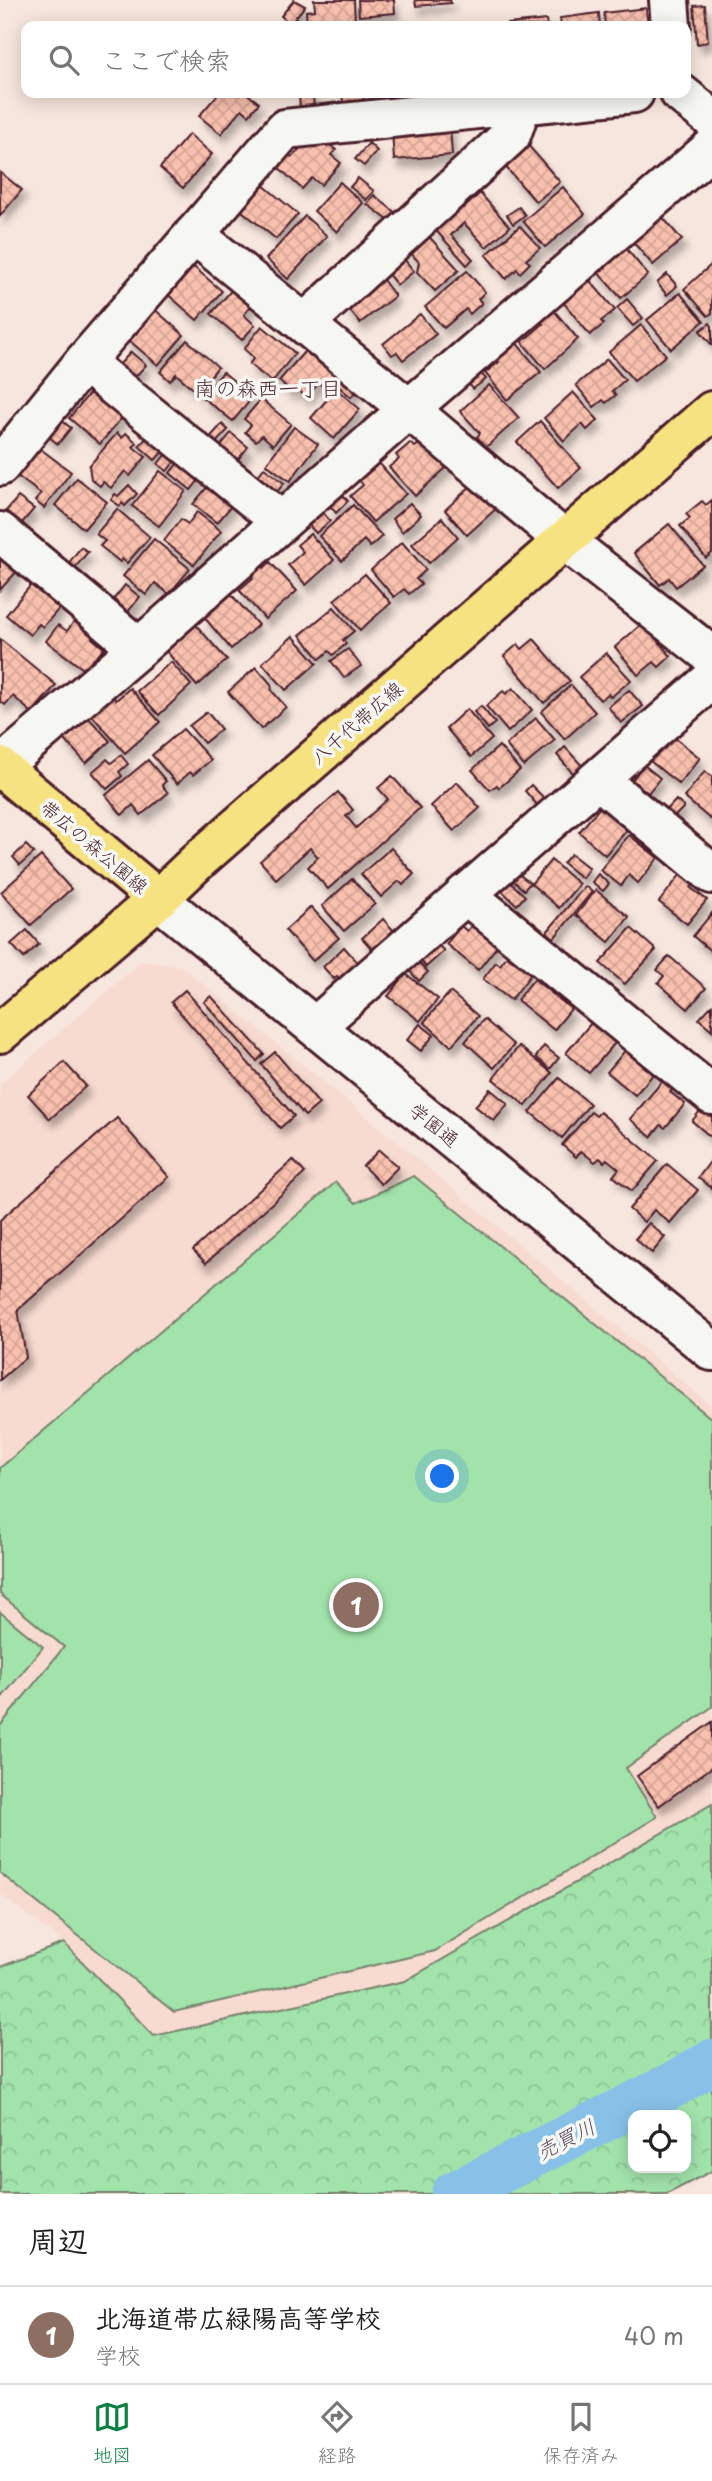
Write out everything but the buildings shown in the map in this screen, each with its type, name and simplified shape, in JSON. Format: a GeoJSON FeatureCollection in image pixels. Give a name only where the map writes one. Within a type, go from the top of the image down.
{"type":"FeatureCollection","features":[{"type":"Feature","properties":{"kind":"main road","name":"八千代帯広線"},"geometry":{"type":"LineString","coordinates":[[0,1033],[158,899],[199,860],[712,411]]}},
{"type":"Feature","properties":{"kind":"main road","name":"帯広の森公園線"},"geometry":{"type":"LineString","coordinates":[[0,767],[158,899]]}},
{"type":"Feature","properties":{"kind":"street"},"geometry":{"type":"LineString","coordinates":[[669,0],[671,21]]}},
{"type":"Feature","properties":{"kind":"street"},"geometry":{"type":"LineString","coordinates":[[0,466],[85,362],[285,129],[578,98]]}},
{"type":"Feature","properties":{"kind":"street"},"geometry":{"type":"LineString","coordinates":[[686,98],[712,119]]}},
{"type":"Feature","properties":{"kind":"street"},"geometry":{"type":"LineString","coordinates":[[305,323],[511,135],[522,103]]}},
{"type":"Feature","properties":{"kind":"street"},"geometry":{"type":"LineString","coordinates":[[0,767],[712,148]]}},
{"type":"Feature","properties":{"kind":"street"},"geometry":{"type":"LineString","coordinates":[[194,234],[409,409],[564,540],[712,656]]}},
{"type":"Feature","properties":{"kind":"street"},"geometry":{"type":"LineString","coordinates":[[85,362],[281,521]]}},
{"type":"Feature","properties":{"kind":"street"},"geometry":{"type":"LineString","coordinates":[[0,532],[139,648]]}},
{"type":"Feature","properties":{"kind":"street"},"geometry":{"type":"LineString","coordinates":[[316,1026],[712,679]]}},
{"type":"Feature","properties":{"kind":"street"},"geometry":{"type":"LineString","coordinates":[[598,779],[712,874]]}},
{"type":"Feature","properties":{"kind":"street"},"geometry":{"type":"LineString","coordinates":[[465,894],[712,1096]]}},
{"type":"Feature","properties":{"kind":"street","name":"学園通"},"geometry":{"type":"LineString","coordinates":[[158,899],[712,1351]]}},
{"type":"Feature","properties":{"kind":"shaded area"},"geometry":{"type":"Polygon","coordinates":[[[142,961],[181,966],[355,1107],[712,1406],[712,1804],[405,1981],[154,2036],[64,1943],[0,1894],[0,1084],[142,961]]]}},
{"type":"Feature","properties":{"kind":"green space"},"geometry":{"type":"Polygon","coordinates":[[[414,1176],[712,1419],[712,1707],[626,1768],[657,1817],[435,1951],[174,2012],[0,1873],[0,1726],[64,1647],[0,1594],[0,1468],[336,1182],[356,1203],[414,1176]]]}},
{"type":"Feature","properties":{"kind":"green space"},"geometry":{"type":"Polygon","coordinates":[[[0,1612],[43,1647],[0,1700],[0,1612]]]}},
{"type":"Feature","properties":{"kind":"green space"},"geometry":{"type":"Polygon","coordinates":[[[712,1804],[712,2171],[667,2194],[0,2194],[0,1967],[64,1943],[154,2036],[405,1981],[712,1804]]]}},
{"type":"Feature","properties":{"kind":"waterway","name":"売買川"},"geometry":{"type":"LineString","coordinates":[[454,2194],[675,2084],[712,2062]]}},
{"type":"Feature","properties":{"kind":"place","name":"北海道帯広緑陽高等学校"},"geometry":{"type":"Point","coordinates":[356,1605]}},
{"type":"Feature","properties":{"kind":"district","name":"南の森西一丁目"},"geometry":{"type":"Point","coordinates":[268,387]}}]}
